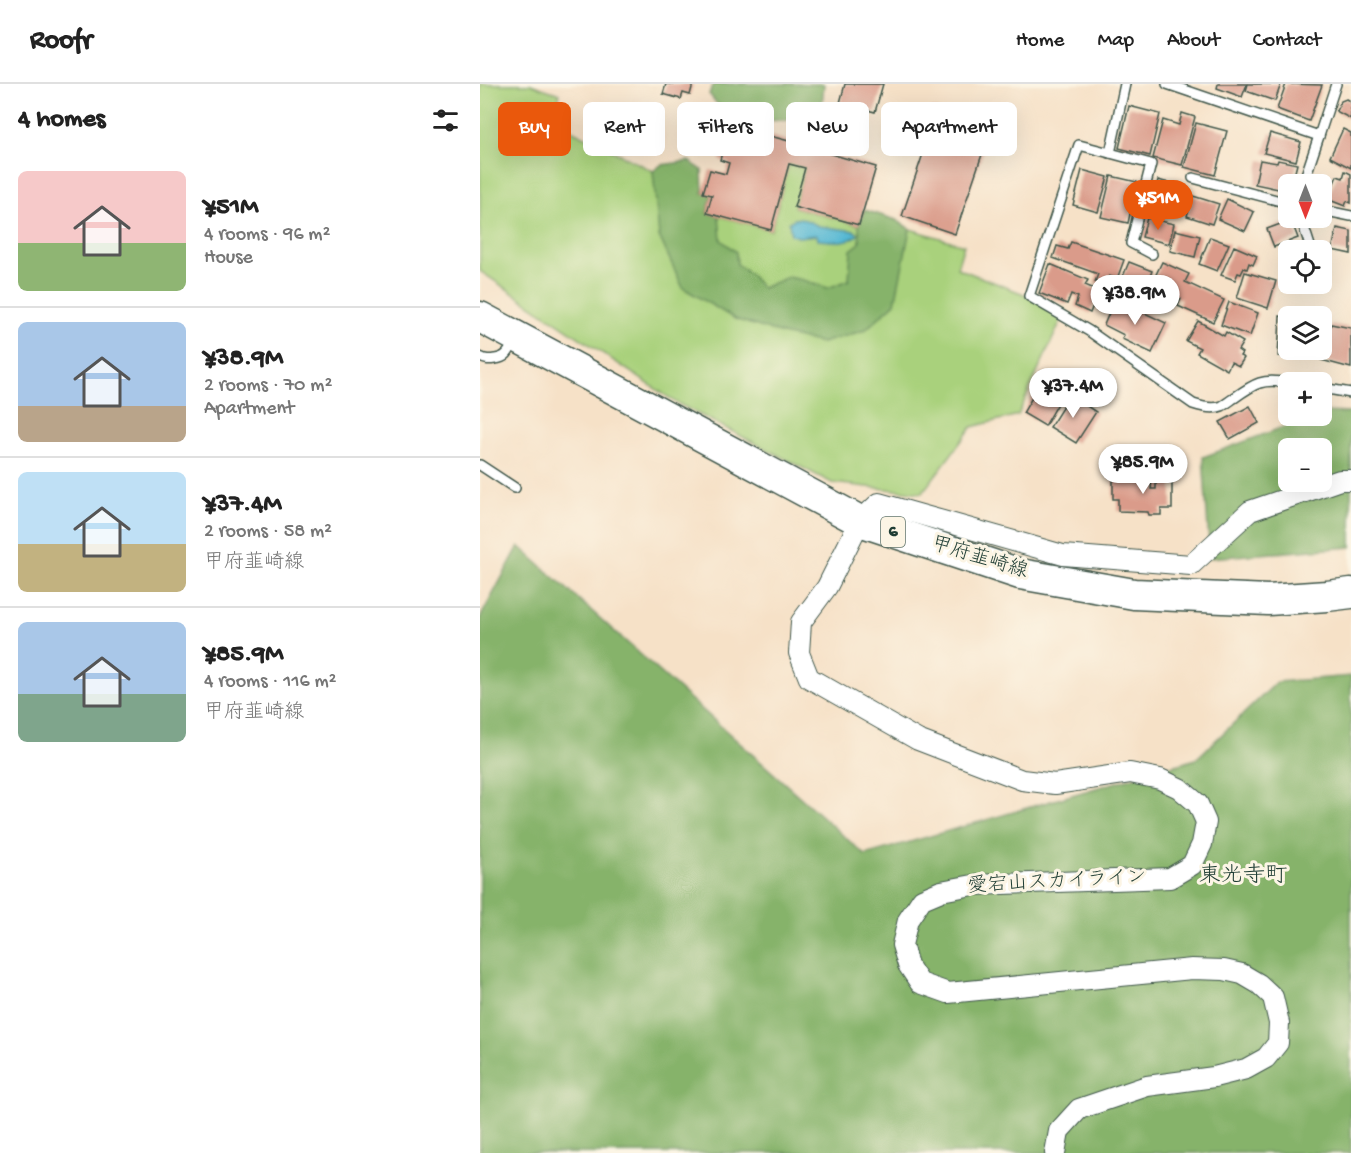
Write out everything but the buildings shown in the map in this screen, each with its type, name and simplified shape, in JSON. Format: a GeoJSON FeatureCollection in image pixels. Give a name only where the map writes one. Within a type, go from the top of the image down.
{"type":"FeatureCollection","features":[{"type":"Feature","properties":{"kind":"main road","name":"甲府韮崎線"},"geometry":{"type":"LineString","coordinates":[[480,317],[860,521],[1020,574],[1134,594],[1268,600],[1351,593]]}},
{"type":"Feature","properties":{"kind":"street"},"geometry":{"type":"LineString","coordinates":[[860,521],[879,503],[1063,555],[1191,565],[1250,511],[1340,480],[1351,480]]}},
{"type":"Feature","properties":{"kind":"street","name":"愛宕山スカイライン"},"geometry":{"type":"LineString","coordinates":[[860,521],[827,587],[801,622],[799,654],[809,678],[918,740],[1022,780],[1055,784],[1130,773],[1161,779],[1198,804],[1206,822],[1202,844],[1192,865],[1170,878],[974,885],[941,891],[922,899],[908,920],[902,945],[908,965],[920,983],[948,993],[1192,969],[1224,970],[1242,974],[1259,984],[1273,997],[1279,1023],[1278,1043],[1266,1058],[1246,1070],[1214,1077],[1147,1086],[1079,1109],[1059,1131],[1055,1153]]}},
{"type":"Feature","properties":{"kind":"lane"},"geometry":{"type":"LineString","coordinates":[[1110,153],[1125,84]]}},
{"type":"Feature","properties":{"kind":"lane"},"geometry":{"type":"LineString","coordinates":[[1167,84],[1318,136]]}},
{"type":"Feature","properties":{"kind":"lane"},"geometry":{"type":"LineString","coordinates":[[1306,174],[1336,84]]}},
{"type":"Feature","properties":{"kind":"lane"},"geometry":{"type":"LineString","coordinates":[[1152,254],[1131,243],[1152,164],[1079,144],[1029,296],[1089,331],[1193,404],[1213,408],[1222,406],[1249,387],[1261,382],[1278,381]]}},
{"type":"Feature","properties":{"kind":"lane"},"geometry":{"type":"LineString","coordinates":[[1193,178],[1278,200]]}},
{"type":"Feature","properties":{"kind":"lane"},"geometry":{"type":"LineString","coordinates":[[1332,212],[1351,216]]}},
{"type":"Feature","properties":{"kind":"lane"},"geometry":{"type":"LineString","coordinates":[[480,357],[486,360],[501,359],[508,355],[516,337]]}},
{"type":"Feature","properties":{"kind":"lane"},"geometry":{"type":"LineString","coordinates":[[1332,390],[1351,393]]}},
{"type":"Feature","properties":{"kind":"lane"},"geometry":{"type":"LineString","coordinates":[[480,465],[515,488]]}},
{"type":"Feature","properties":{"kind":"green space"},"geometry":{"type":"Polygon","coordinates":[[[480,84],[530,84],[560,94],[558,102],[498,102],[498,156],[571,156],[571,130],[583,136],[583,156],[623,156],[712,195],[708,213],[771,230],[789,164],[805,168],[794,207],[859,225],[864,210],[896,220],[910,229],[964,245],[957,268],[1029,296],[1063,316],[1018,415],[972,427],[922,493],[832,483],[677,403],[480,271],[480,84]]]}},
{"type":"Feature","properties":{"kind":"green space"},"geometry":{"type":"Polygon","coordinates":[[[714,84],[824,84],[822,102],[786,102],[786,120],[774,120],[774,102],[716,102],[709,94],[714,84]]]}},
{"type":"Feature","properties":{"kind":"green space"},"geometry":{"type":"Polygon","coordinates":[[[689,161],[702,170],[703,193],[712,195],[707,213],[719,216],[721,240],[736,252],[737,264],[762,288],[788,277],[828,288],[849,280],[851,250],[860,243],[859,225],[864,210],[896,220],[910,229],[895,303],[865,330],[822,343],[782,334],[735,319],[683,288],[659,236],[653,171],[661,165],[689,161]]]}},
{"type":"Feature","properties":{"kind":"green space"},"geometry":{"type":"Polygon","coordinates":[[[1332,412],[1351,413],[1351,547],[1210,558],[1203,457],[1286,426],[1332,426],[1332,412]]]}},
{"type":"Feature","properties":{"kind":"green space"},"geometry":{"type":"Polygon","coordinates":[[[519,546],[865,855],[1196,759],[1277,682],[1351,676],[1351,1153],[480,1153],[480,618],[519,546]]]}},
{"type":"Feature","properties":{"kind":"water"},"geometry":{"type":"Polygon","coordinates":[[[801,218],[819,226],[855,231],[858,235],[849,240],[839,241],[818,240],[817,235],[799,237],[791,235],[789,222],[801,218]]]}},
{"type":"Feature","properties":{"kind":"district","name":"東光寺町"},"geometry":{"type":"Point","coordinates":[1243,877]}}]}
